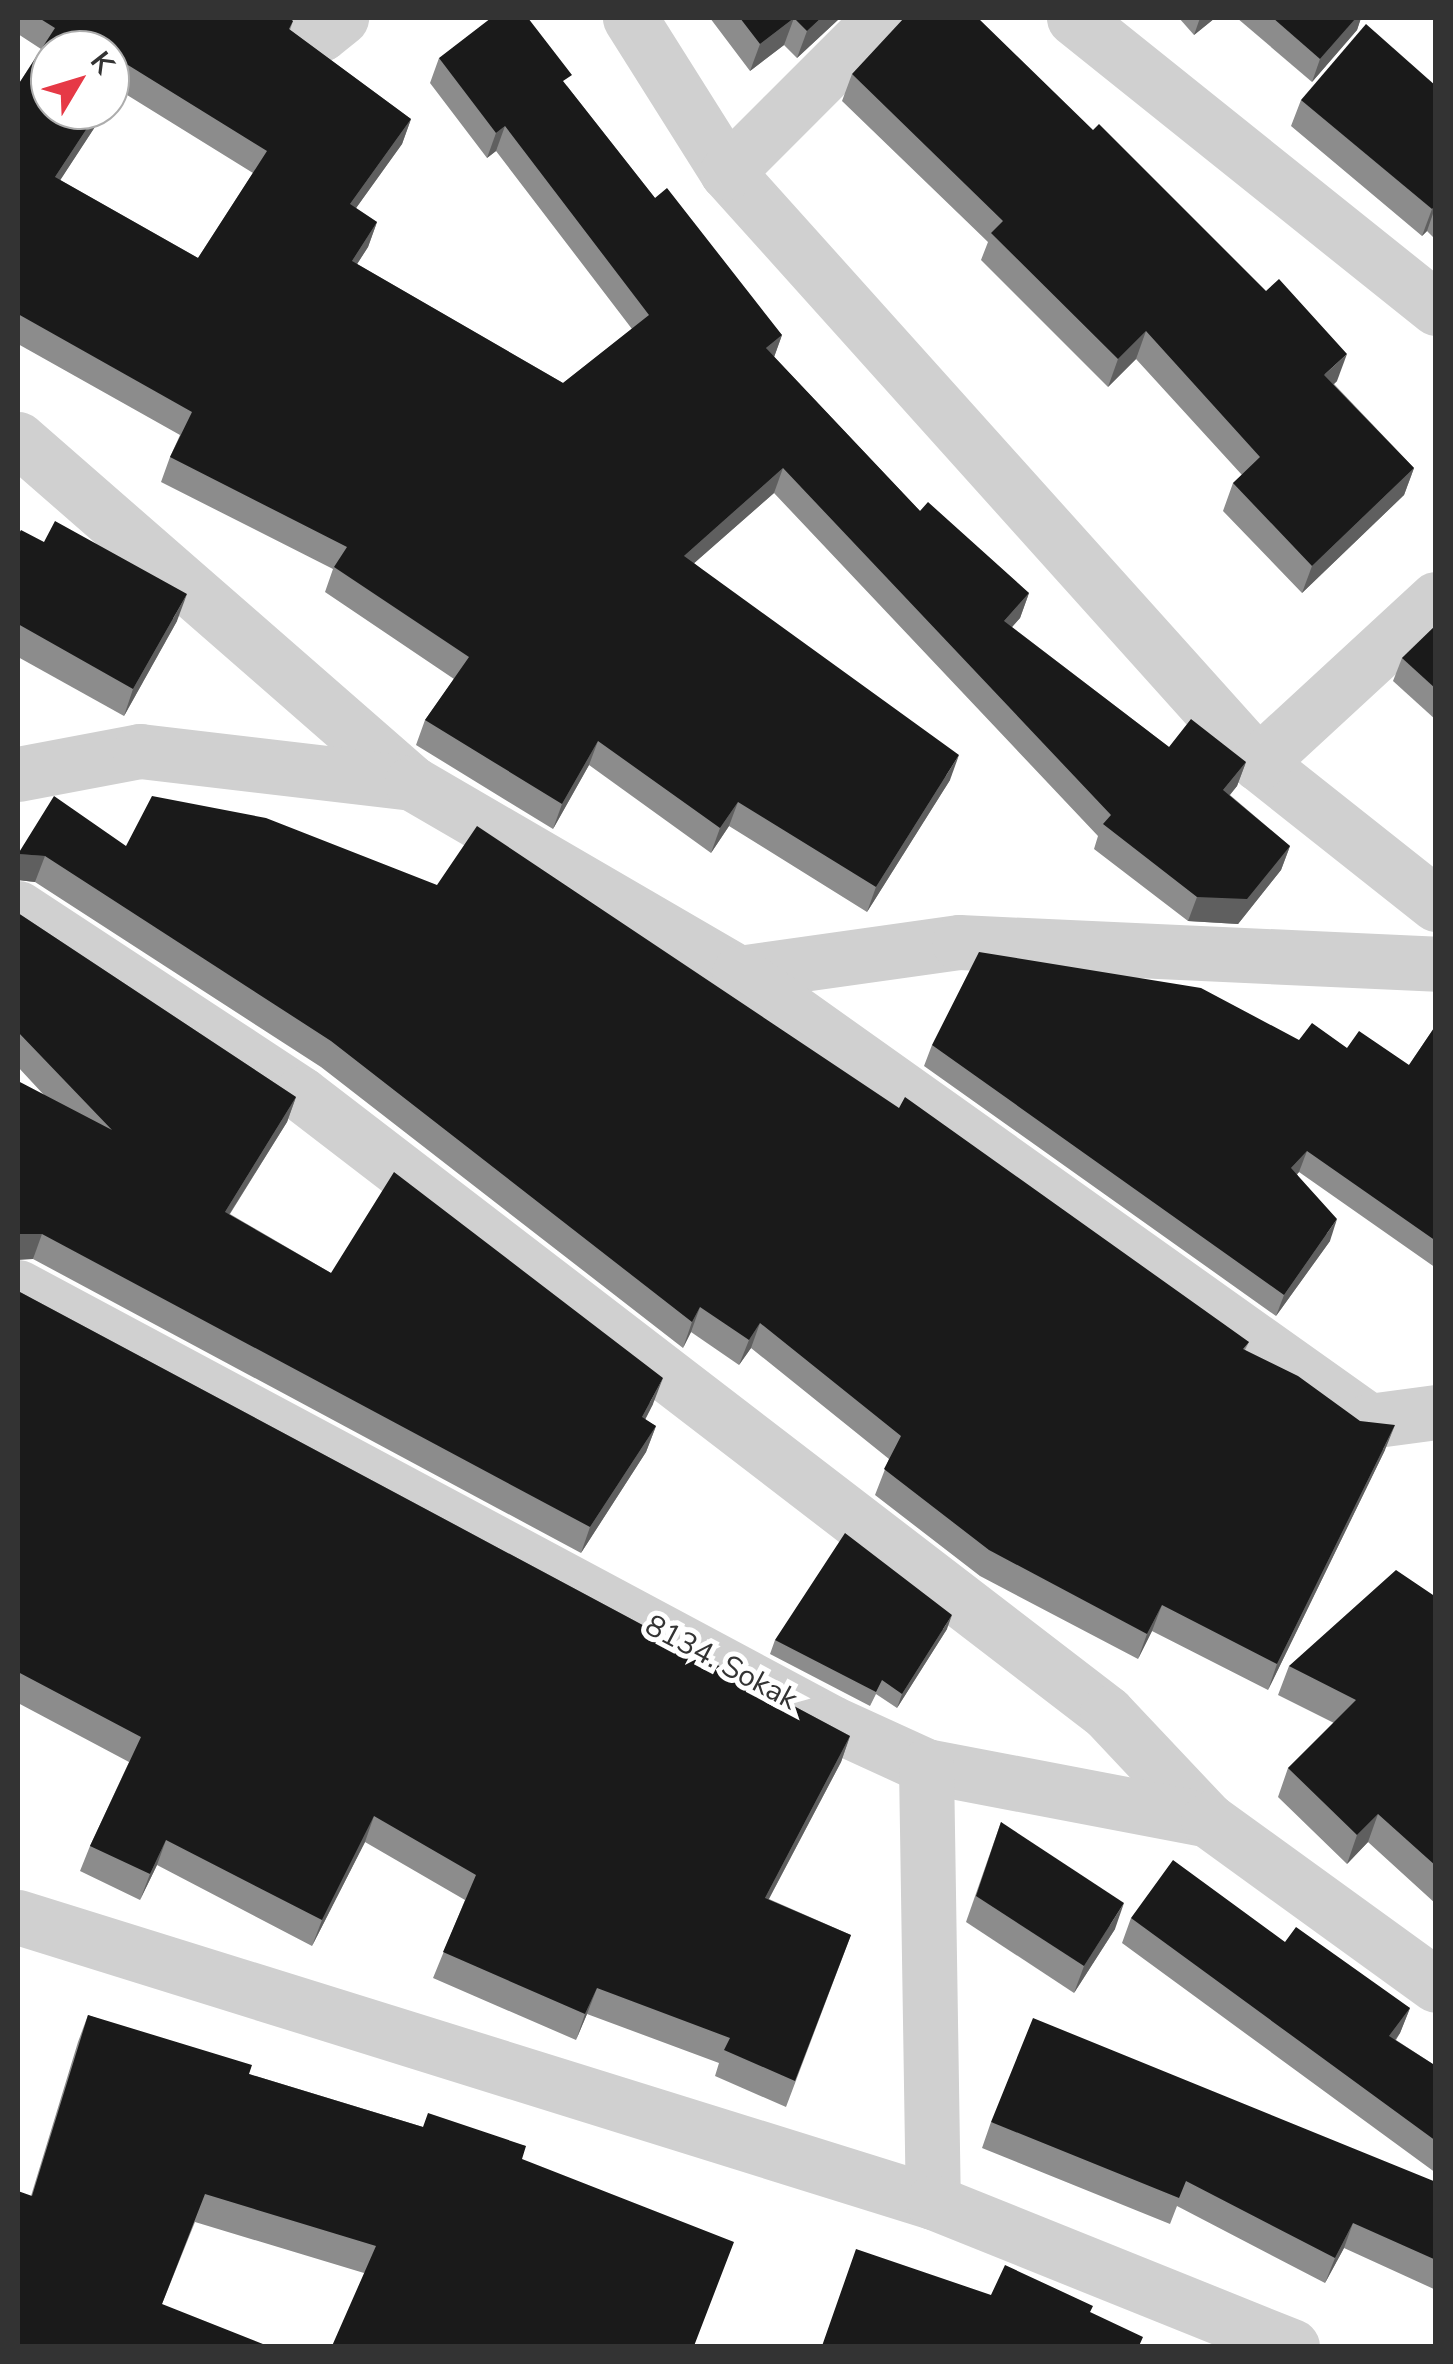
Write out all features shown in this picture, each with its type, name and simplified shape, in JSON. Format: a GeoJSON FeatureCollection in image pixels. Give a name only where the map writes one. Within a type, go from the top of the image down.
{"type":"FeatureCollection","features":[{"type":"Feature","properties":{"kind":"street"},"geometry":{"type":"LineString","coordinates":[[299,18],[321,34],[341,18]]}},
{"type":"Feature","properties":{"kind":"street"},"geometry":{"type":"LineString","coordinates":[[630,18],[727,172],[1258,764],[1436,904]]}},
{"type":"Feature","properties":{"kind":"street"},"geometry":{"type":"LineString","coordinates":[[727,172],[881,18]]}},
{"type":"Feature","properties":{"kind":"street"},"geometry":{"type":"LineString","coordinates":[[1074,18],[1436,308]]}},
{"type":"Feature","properties":{"kind":"street"},"geometry":{"type":"LineString","coordinates":[[18,439],[412,783],[739,973],[1369,1421],[1436,1412]]}},
{"type":"Feature","properties":{"kind":"street"},"geometry":{"type":"LineString","coordinates":[[1258,764],[1436,599]]}},
{"type":"Feature","properties":{"kind":"street"},"geometry":{"type":"LineString","coordinates":[[18,774],[140,751],[412,783]]}},
{"type":"Feature","properties":{"kind":"street"},"geometry":{"type":"LineString","coordinates":[[18,908],[349,1130],[1107,1712],[1208,1820]]}},
{"type":"Feature","properties":{"kind":"street"},"geometry":{"type":"LineString","coordinates":[[739,973],[959,942],[1436,964]]}},
{"type":"Feature","properties":{"kind":"street","name":"8134. Sokak"},"geometry":{"type":"LineString","coordinates":[[18,1288],[832,1723],[926,1766],[1208,1820],[1436,1985]]}},
{"type":"Feature","properties":{"kind":"street"},"geometry":{"type":"LineString","coordinates":[[926,1766],[933,2202]]}},
{"type":"Feature","properties":{"kind":"street"},"geometry":{"type":"LineString","coordinates":[[18,1917],[933,2202],[1292,2346]]}},
{"type":"Feature","properties":{"kind":"building"},"geometry":{"type":"Polygon","coordinates":[[[39,18],[289,18],[293,21],[289,29],[411,119],[350,204],[377,222],[352,261],[563,383],[649,315],[505,126],[496,133],[439,58],[491,18],[528,18],[572,75],[563,81],[655,198],[667,188],[782,335],[766,348],[920,511],[928,502],[1029,593],[1004,621],[1169,747],[1191,719],[1246,762],[1223,790],[1290,846],[1247,899],[1197,897],[1103,824],[1111,815],[783,468],[684,556],[959,755],[876,887],[738,802],[720,828],[598,741],[562,804],[425,720],[469,657],[334,567],[347,547],[170,457],[192,412],[18,314],[18,85],[30,67],[30,130],[86,130],[55,177],[198,258],[267,151],[130,66],[130,30],[54,30],[39,18]]]}},
{"type":"Feature","properties":{"kind":"building"},"geometry":{"type":"Polygon","coordinates":[[[740,18],[794,18],[760,44],[740,18]]]}},
{"type":"Feature","properties":{"kind":"building"},"geometry":{"type":"Polygon","coordinates":[[[794,18],[821,18],[807,31],[794,18]]]}},
{"type":"Feature","properties":{"kind":"building"},"geometry":{"type":"Polygon","coordinates":[[[904,18],[978,18],[1093,130],[1099,124],[1266,291],[1279,279],[1347,354],[1324,375],[1414,468],[1312,566],[1233,483],[1260,457],[1146,331],[1118,359],[991,233],[1003,221],[852,74],[904,18]]]}},
{"type":"Feature","properties":{"kind":"building"},"geometry":{"type":"Polygon","coordinates":[[[1273,18],[1356,18],[1320,59],[1273,18]]]}},
{"type":"Feature","properties":{"kind":"building"},"geometry":{"type":"Polygon","coordinates":[[[1366,24],[1436,86],[1436,205],[1432,209],[1301,100],[1366,24]]]}},
{"type":"Feature","properties":{"kind":"building"},"geometry":{"type":"Polygon","coordinates":[[[55,521],[187,594],[133,689],[18,624],[18,535],[21,530],[44,542],[55,521]]]}},
{"type":"Feature","properties":{"kind":"building"},"geometry":{"type":"Polygon","coordinates":[[[1436,625],[1436,689],[1402,658],[1436,625]]]}},
{"type":"Feature","properties":{"kind":"building"},"geometry":{"type":"Polygon","coordinates":[[[54,796],[126,846],[152,796],[266,818],[437,885],[477,826],[899,1108],[905,1097],[1249,1342],[1243,1349],[1298,1376],[1360,1421],[1395,1425],[1277,1664],[1162,1605],[1147,1634],[989,1550],[884,1469],[901,1436],[760,1323],[749,1340],[700,1307],[692,1322],[331,1041],[45,856],[18,854],[54,796]]]}},
{"type":"Feature","properties":{"kind":"building"},"geometry":{"type":"Polygon","coordinates":[[[18,913],[296,1097],[225,1212],[331,1273],[394,1172],[663,1378],[642,1417],[656,1426],[590,1527],[42,1234],[18,1234],[18,1081],[112,1130],[18,1032],[18,913]]]}},
{"type":"Feature","properties":{"kind":"building"},"geometry":{"type":"Polygon","coordinates":[[[979,952],[1201,988],[1299,1040],[1312,1023],[1347,1048],[1359,1031],[1409,1065],[1436,1025],[1436,1241],[1307,1151],[1291,1168],[1337,1219],[1284,1295],[932,1045],[979,952]]]}},
{"type":"Feature","properties":{"kind":"building"},"geometry":{"type":"Polygon","coordinates":[[[18,1291],[850,1736],[765,1898],[851,1935],[795,2081],[724,2050],[730,2038],[597,1988],[585,2014],[443,1952],[476,1875],[374,1816],[322,1920],[166,1840],[150,1874],[90,1846],[141,1737],[18,1672],[18,1291]]]}},
{"type":"Feature","properties":{"kind":"building"},"geometry":{"type":"Polygon","coordinates":[[[845,1533],[952,1615],[902,1694],[882,1680],[876,1692],[775,1640],[845,1533]]]}},
{"type":"Feature","properties":{"kind":"building"},"geometry":{"type":"Polygon","coordinates":[[[1396,1570],[1436,1597],[1436,1866],[1378,1814],[1357,1835],[1288,1768],[1356,1700],[1289,1666],[1396,1570]]]}},
{"type":"Feature","properties":{"kind":"building"},"geometry":{"type":"Polygon","coordinates":[[[1001,1822],[1124,1903],[1084,1966],[976,1896],[1001,1822]]]}},
{"type":"Feature","properties":{"kind":"building"},"geometry":{"type":"Polygon","coordinates":[[[1173,1860],[1285,1942],[1296,1927],[1410,2008],[1389,2036],[1436,2066],[1436,2141],[1131,1918],[1173,1860]]]}},
{"type":"Feature","properties":{"kind":"building"},"geometry":{"type":"Polygon","coordinates":[[[88,2015],[252,2065],[249,2074],[423,2127],[428,2113],[526,2146],[522,2159],[734,2242],[694,2346],[332,2346],[376,2246],[205,2194],[162,2304],[268,2346],[18,2346],[18,2191],[32,2196],[88,2015]]]}},
{"type":"Feature","properties":{"kind":"building"},"geometry":{"type":"Polygon","coordinates":[[[1033,2018],[1436,2182],[1436,2260],[1353,2223],[1335,2258],[1186,2181],[1179,2198],[991,2122],[1033,2018]]]}},
{"type":"Feature","properties":{"kind":"building"},"geometry":{"type":"Polygon","coordinates":[[[856,2249],[991,2295],[1005,2265],[1093,2306],[1090,2312],[1143,2337],[1139,2346],[822,2346],[856,2249]]]}}]}
